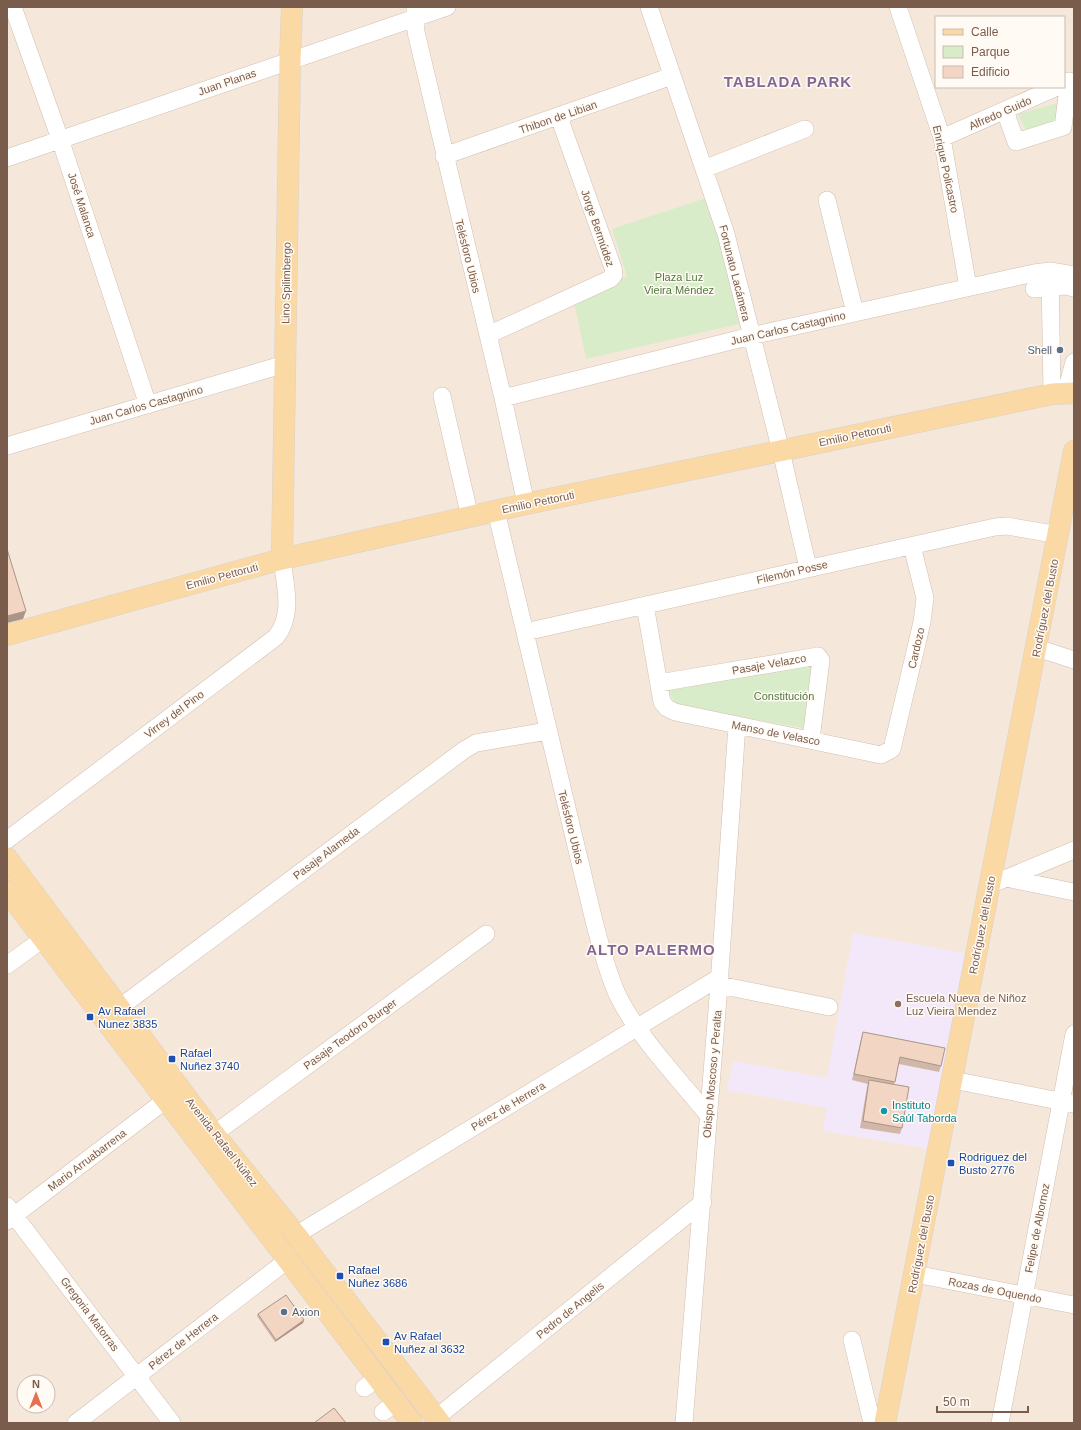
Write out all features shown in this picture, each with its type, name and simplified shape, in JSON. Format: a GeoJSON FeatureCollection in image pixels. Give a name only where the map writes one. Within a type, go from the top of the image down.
{"type":"FeatureCollection","features":[{"type":"Feature","properties":{"kind":"main road","name":"Lino Spilimbergo"},"geometry":{"type":"LineString","coordinates":[[282,559],[292,7]]}},
{"type":"Feature","properties":{"kind":"main road","name":"Emilio Pettoruti"},"geometry":{"type":"LineString","coordinates":[[7,635],[282,559],[526,504],[1064,393]]}},
{"type":"Feature","properties":{"kind":"main road","name":"Rodríguez del Busto"},"geometry":{"type":"LineString","coordinates":[[885,1423],[953,1080],[998,881],[1037,648],[1074,452]]}},
{"type":"Feature","properties":{"kind":"main road","name":"Avenida Rafael Núñez"},"geometry":{"type":"LineString","coordinates":[[7,858],[214,1134],[296,1235],[438,1421]]}},
{"type":"Feature","properties":{"kind":"main road","name":"Avenida Rafael Núñez"},"geometry":{"type":"LineString","coordinates":[[7,891],[289,1259],[371,1383],[390,1407],[412,1423]]}},
{"type":"Feature","properties":{"kind":"street","name":"José Malanca"},"geometry":{"type":"LineString","coordinates":[[13,7],[60,139],[148,405]]}},
{"type":"Feature","properties":{"kind":"street","name":"Juan Planas"},"geometry":{"type":"LineString","coordinates":[[7,158],[290,61],[415,12],[447,7]]}},
{"type":"Feature","properties":{"kind":"street","name":"Fortunato Lacámera"},"geometry":{"type":"LineString","coordinates":[[650,7],[726,234],[781,451],[808,568]]}},
{"type":"Feature","properties":{"kind":"street","name":"Enrique Policastro"},"geometry":{"type":"LineString","coordinates":[[898,7],[942,138],[968,287]]}},
{"type":"Feature","properties":{"kind":"street","name":"Telésforo Ubios"},"geometry":{"type":"LineString","coordinates":[[415,12],[416,32],[444,156],[503,398],[526,504]]}},
{"type":"Feature","properties":{"kind":"street","name":"Thibon de Libian"},"geometry":{"type":"LineString","coordinates":[[444,156],[559,117],[672,76]]}},
{"type":"Feature","properties":{"kind":"street"},"geometry":{"type":"LineString","coordinates":[[1005,111],[1016,142],[1063,127],[1066,83]]}},
{"type":"Feature","properties":{"kind":"street","name":"Alfredo Guido"},"geometry":{"type":"LineString","coordinates":[[942,138],[1055,88]]}},
{"type":"Feature","properties":{"kind":"street","name":"Jorge Bermúdez"},"geometry":{"type":"LineString","coordinates":[[488,335],[610,279],[614,274],[559,117]]}},
{"type":"Feature","properties":{"kind":"street"},"geometry":{"type":"LineString","coordinates":[[704,169],[805,129]]}},
{"type":"Feature","properties":{"kind":"street"},"geometry":{"type":"LineString","coordinates":[[827,200],[855,313]]}},
{"type":"Feature","properties":{"kind":"street","name":"Juan Carlos Castagnino"},"geometry":{"type":"LineString","coordinates":[[503,398],[751,336],[968,287],[1045,282],[1074,275]]}},
{"type":"Feature","properties":{"kind":"street"},"geometry":{"type":"LineString","coordinates":[[1064,393],[1051,352],[1045,282],[1074,288]]}},
{"type":"Feature","properties":{"kind":"street"},"geometry":{"type":"LineString","coordinates":[[1051,352],[1074,353]]}},
{"type":"Feature","properties":{"kind":"street"},"geometry":{"type":"LineString","coordinates":[[1064,393],[1074,362]]}},
{"type":"Feature","properties":{"kind":"street","name":"Juan Carlos Castagnino"},"geometry":{"type":"LineString","coordinates":[[7,446],[285,364]]}},
{"type":"Feature","properties":{"kind":"street"},"geometry":{"type":"LineString","coordinates":[[442,396],[470,517]]}},
{"type":"Feature","properties":{"kind":"street","name":"Telésforo Ubios"},"geometry":{"type":"LineString","coordinates":[[496,511],[602,952],[619,997],[637,1027],[708,1115]]}},
{"type":"Feature","properties":{"kind":"street","name":"Filemón Posse"},"geometry":{"type":"LineString","coordinates":[[526,632],[995,527],[1007,526],[1059,534]]}},
{"type":"Feature","properties":{"kind":"street","name":"Cardozo"},"geometry":{"type":"LineString","coordinates":[[892,749],[922,622],[925,598],[912,546]]}},
{"type":"Feature","properties":{"kind":"street","name":"Virrey del Pino"},"geometry":{"type":"LineString","coordinates":[[7,840],[276,637],[283,628],[287,618],[282,559]]}},
{"type":"Feature","properties":{"kind":"street"},"geometry":{"type":"LineString","coordinates":[[645,605],[659,683]]}},
{"type":"Feature","properties":{"kind":"street"},"geometry":{"type":"LineString","coordinates":[[1037,648],[1074,660]]}},
{"type":"Feature","properties":{"kind":"street","name":"Pasaje Velazco"},"geometry":{"type":"LineString","coordinates":[[659,683],[818,656],[821,660],[811,739]]}},
{"type":"Feature","properties":{"kind":"street","name":"Manso de Velasco"},"geometry":{"type":"LineString","coordinates":[[659,683],[662,702],[667,708],[675,712],[811,739],[881,755],[892,749]]}},
{"type":"Feature","properties":{"kind":"street","name":"Obispo Moscoso y Peralta"},"geometry":{"type":"LineString","coordinates":[[684,1423],[720,981],[737,725]]}},
{"type":"Feature","properties":{"kind":"street","name":"Pasaje Alameda"},"geometry":{"type":"LineString","coordinates":[[119,1008],[464,750],[481,742],[548,731]]}},
{"type":"Feature","properties":{"kind":"street"},"geometry":{"type":"LineString","coordinates":[[998,881],[1074,850]]}},
{"type":"Feature","properties":{"kind":"street"},"geometry":{"type":"LineString","coordinates":[[998,881],[1074,892]]}},
{"type":"Feature","properties":{"kind":"street","name":"Pasaje Teodoro Burger"},"geometry":{"type":"LineString","coordinates":[[214,1134],[486,934]]}},
{"type":"Feature","properties":{"kind":"street"},"geometry":{"type":"LineString","coordinates":[[7,965],[43,939]]}},
{"type":"Feature","properties":{"kind":"street"},"geometry":{"type":"LineString","coordinates":[[720,981],[829,1007]]}},
{"type":"Feature","properties":{"kind":"street","name":"Pérez de Herrera"},"geometry":{"type":"LineString","coordinates":[[296,1235],[637,1027],[720,981]]}},
{"type":"Feature","properties":{"kind":"street","name":"Felipe de Albornoz"},"geometry":{"type":"LineString","coordinates":[[1000,1423],[1024,1295],[1068,1103],[1074,1034]]}},
{"type":"Feature","properties":{"kind":"street"},"geometry":{"type":"LineString","coordinates":[[953,1080],[1068,1103]]}},
{"type":"Feature","properties":{"kind":"street","name":"Mario Arruabarrena"},"geometry":{"type":"LineString","coordinates":[[9,1214],[167,1099]]}},
{"type":"Feature","properties":{"kind":"street","name":"Pedro de Angelis"},"geometry":{"type":"LineString","coordinates":[[438,1421],[703,1202]]}},
{"type":"Feature","properties":{"kind":"street","name":"Gregoria Matorras"},"geometry":{"type":"LineString","coordinates":[[9,1214],[172,1423]]}},
{"type":"Feature","properties":{"kind":"street","name":"Pérez de Herrera"},"geometry":{"type":"LineString","coordinates":[[76,1423],[289,1259]]}},
{"type":"Feature","properties":{"kind":"street","name":"Rozas de Oquendo"},"geometry":{"type":"LineString","coordinates":[[915,1274],[1074,1305]]}},
{"type":"Feature","properties":{"kind":"street"},"geometry":{"type":"LineString","coordinates":[[852,1340],[872,1423]]}},
{"type":"Feature","properties":{"kind":"shaded area"},"geometry":{"type":"Polygon","coordinates":[[[7,7],[1074,7],[1074,1423],[7,1423],[7,7]]]}},
{"type":"Feature","properties":{"kind":"shaded area","name":"Escuela Nueva de Niñoz Luz Vieira Mendez"},"geometry":{"type":"Polygon","coordinates":[[[853,933],[965,953],[930,1149],[823,1131],[827,1108],[727,1090],[733,1061],[827,1078],[853,933]]]}},
{"type":"Feature","properties":{"kind":"green space"},"geometry":{"type":"Polygon","coordinates":[[[1061,102],[1059,122],[1027,133],[1018,114],[1061,102]]]}},
{"type":"Feature","properties":{"kind":"green space","name":"Plaza Luz Vieira Méndez"},"geometry":{"type":"Polygon","coordinates":[[[706,198],[718,224],[743,323],[586,359],[574,302],[627,276],[612,229],[706,198]]]}},
{"type":"Feature","properties":{"kind":"green space","name":"Constitución"},"geometry":{"type":"Polygon","coordinates":[[[815,662],[810,729],[678,706],[663,685],[815,662]]]}},
{"type":"Feature","properties":{"kind":"building"},"geometry":{"type":"Polygon","coordinates":[[[7,549],[26,611],[7,616],[7,549]]]}},
{"type":"Feature","properties":{"kind":"building"},"geometry":{"type":"Polygon","coordinates":[[[863,1032],[945,1048],[941,1066],[900,1057],[895,1082],[854,1074],[863,1032]]]}},
{"type":"Feature","properties":{"kind":"building","name":"Instituto Saúl Taborda"},"geometry":{"type":"Polygon","coordinates":[[[869,1080],[909,1087],[902,1128],[863,1121],[869,1080]]]}},
{"type":"Feature","properties":{"kind":"building"},"geometry":{"type":"Polygon","coordinates":[[[286,1295],[304,1320],[276,1340],[258,1314],[286,1295]]]}},
{"type":"Feature","properties":{"kind":"building"},"geometry":{"type":"Polygon","coordinates":[[[334,1408],[346,1423],[314,1423],[334,1408]]]}},
{"type":"Feature","properties":{"kind":"place","name":"Shell"},"geometry":{"type":"Point","coordinates":[1060,350]}},
{"type":"Feature","properties":{"kind":"place","name":"Escuela Nueva de Niñoz Luz Vieira Mendez"},"geometry":{"type":"Point","coordinates":[898,1004]}},
{"type":"Feature","properties":{"kind":"place","name":"Av Rafael Nunez 3835"},"geometry":{"type":"Point","coordinates":[90,1017]}},
{"type":"Feature","properties":{"kind":"place","name":"Rafael Nuñez 3740"},"geometry":{"type":"Point","coordinates":[172,1059]}},
{"type":"Feature","properties":{"kind":"place","name":"Instituto Saúl Taborda"},"geometry":{"type":"Point","coordinates":[884,1111]}},
{"type":"Feature","properties":{"kind":"place","name":"Rodriguez del Busto 2776"},"geometry":{"type":"Point","coordinates":[951,1163]}},
{"type":"Feature","properties":{"kind":"place","name":"Rafael Nuñez 3686"},"geometry":{"type":"Point","coordinates":[340,1276]}},
{"type":"Feature","properties":{"kind":"place","name":"Axion"},"geometry":{"type":"Point","coordinates":[284,1312]}},
{"type":"Feature","properties":{"kind":"place","name":"Av Rafael Nuñez al 3632"},"geometry":{"type":"Point","coordinates":[386,1342]}},
{"type":"Feature","properties":{"kind":"district","name":"TABLADA PARK"},"geometry":{"type":"Point","coordinates":[788,81]}},
{"type":"Feature","properties":{"kind":"district","name":"ALTO PALERMO"},"geometry":{"type":"Point","coordinates":[651,949]}}]}
